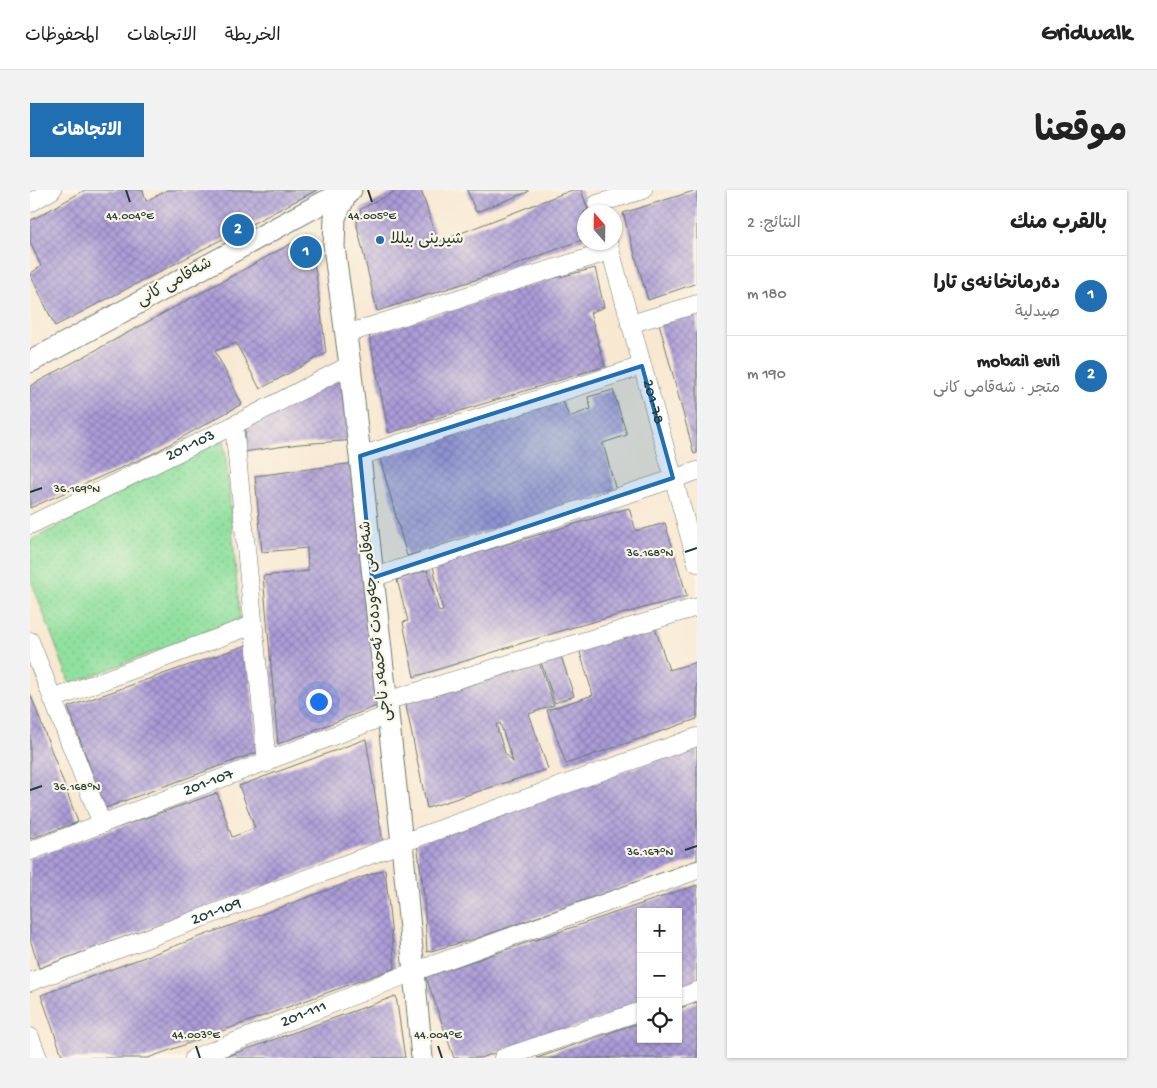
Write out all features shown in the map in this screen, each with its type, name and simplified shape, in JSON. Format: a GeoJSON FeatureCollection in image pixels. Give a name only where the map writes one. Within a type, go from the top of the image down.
{"type":"FeatureCollection","features":[{"type":"Feature","properties":{"kind":"street"},"geometry":{"type":"LineString","coordinates":[[30,202],[52,190]]}},
{"type":"Feature","properties":{"kind":"street","name":"شەقامی کانی"},"geometry":{"type":"LineString","coordinates":[[30,362],[346,190]]}},
{"type":"Feature","properties":{"kind":"street","name":"شەقامی جەودەت ئەحمەد ناجی"},"geometry":{"type":"LineString","coordinates":[[351,190],[346,195],[335,217],[333,236],[350,365],[402,843],[422,1058]]}},
{"type":"Feature","properties":{"kind":"street"},"geometry":{"type":"LineString","coordinates":[[597,202],[643,190]]}},
{"type":"Feature","properties":{"kind":"street"},"geometry":{"type":"LineString","coordinates":[[346,334],[600,250]]}},
{"type":"Feature","properties":{"kind":"street","name":"201-78"},"geometry":{"type":"LineString","coordinates":[[610,250],[697,563]]}},
{"type":"Feature","properties":{"kind":"street"},"geometry":{"type":"LineString","coordinates":[[630,324],[697,304]]}},
{"type":"Feature","properties":{"kind":"street","name":"201-103"},"geometry":{"type":"LineString","coordinates":[[30,525],[234,425],[350,365]]}},
{"type":"Feature","properties":{"kind":"street"},"geometry":{"type":"LineString","coordinates":[[360,456],[642,366]]}},
{"type":"Feature","properties":{"kind":"street"},"geometry":{"type":"LineString","coordinates":[[234,425],[267,763]]}},
{"type":"Feature","properties":{"kind":"street"},"geometry":{"type":"LineString","coordinates":[[372,578],[697,471]]}},
{"type":"Feature","properties":{"kind":"street","name":"201-107"},"geometry":{"type":"LineString","coordinates":[[30,851],[267,763],[387,708],[697,607]]}},
{"type":"Feature","properties":{"kind":"street"},"geometry":{"type":"LineString","coordinates":[[53,700],[253,625]]}},
{"type":"Feature","properties":{"kind":"street"},"geometry":{"type":"LineString","coordinates":[[30,640],[102,824]]}},
{"type":"Feature","properties":{"kind":"street","name":"201-109"},"geometry":{"type":"LineString","coordinates":[[30,982],[402,843],[697,737]]}},
{"type":"Feature","properties":{"kind":"street","name":"201-111"},"geometry":{"type":"LineString","coordinates":[[194,1058],[413,972],[697,870]]}},
{"type":"Feature","properties":{"kind":"street"},"geometry":{"type":"LineString","coordinates":[[682,997],[697,991]]}},
{"type":"Feature","properties":{"kind":"street"},"geometry":{"type":"LineString","coordinates":[[503,1058],[637,1012]]}},
{"type":"Feature","properties":{"kind":"street"},"geometry":{"type":"LineString","coordinates":[[30,1038],[38,1058]]}},
{"type":"Feature","properties":{"kind":"highlighted area"},"geometry":{"type":"Polygon","coordinates":[[[642,366],[673,478],[372,578],[360,456],[642,366]]]}},
{"type":"Feature","properties":{"kind":"green space"},"geometry":{"type":"Polygon","coordinates":[[[224,436],[240,619],[70,684],[30,577],[30,541],[224,436]]]}},
{"type":"Feature","properties":{"kind":"building"},"geometry":{"type":"Polygon","coordinates":[[[85,190],[143,190],[146,201],[167,190],[317,190],[55,326],[30,274],[41,266],[30,242],[30,221],[85,190]]]}},
{"type":"Feature","properties":{"kind":"building"},"geometry":{"type":"Polygon","coordinates":[[[398,190],[421,190],[438,242],[572,190],[581,190],[586,205],[577,205],[577,242],[475,280],[377,311],[357,226],[361,209],[398,190]]]}},
{"type":"Feature","properties":{"kind":"building"},"geometry":{"type":"Polygon","coordinates":[[[467,190],[528,190],[528,192],[476,212],[467,190]]]}},
{"type":"Feature","properties":{"kind":"building"},"geometry":{"type":"Polygon","coordinates":[[[697,190],[697,283],[648,300],[623,213],[697,190]]]}},
{"type":"Feature","properties":{"kind":"building"},"geometry":{"type":"Polygon","coordinates":[[[307,235],[316,273],[326,353],[260,389],[236,343],[215,351],[242,404],[152,454],[30,508],[30,386],[307,235]]]}},
{"type":"Feature","properties":{"kind":"building"},"geometry":{"type":"Polygon","coordinates":[[[595,268],[604,307],[590,313],[605,366],[389,433],[369,335],[544,281],[595,268]]]}},
{"type":"Feature","properties":{"kind":"building"},"geometry":{"type":"Polygon","coordinates":[[[697,312],[697,453],[694,454],[659,323],[697,312]]]}},
{"type":"Feature","properties":{"kind":"building"},"geometry":{"type":"Polygon","coordinates":[[[348,374],[357,440],[299,444],[244,452],[246,423],[348,374]]]}},
{"type":"Feature","properties":{"kind":"building"},"geometry":{"type":"Polygon","coordinates":[[[613,390],[627,435],[603,443],[616,491],[407,556],[380,458],[563,401],[569,417],[591,409],[588,397],[613,390]]]}},
{"type":"Feature","properties":{"kind":"building"},"geometry":{"type":"Polygon","coordinates":[[[355,463],[382,704],[278,744],[263,576],[308,571],[307,548],[262,552],[255,476],[355,463]]]}},
{"type":"Feature","properties":{"kind":"building"},"geometry":{"type":"Polygon","coordinates":[[[629,508],[636,531],[665,523],[687,596],[567,629],[414,677],[403,622],[408,621],[397,580],[427,570],[439,612],[443,611],[433,566],[629,508]]]}},
{"type":"Feature","properties":{"kind":"building"},"geometry":{"type":"Polygon","coordinates":[[[654,625],[669,670],[697,662],[697,719],[566,764],[547,710],[593,695],[579,649],[654,625]]]}},
{"type":"Feature","properties":{"kind":"building"},"geometry":{"type":"Polygon","coordinates":[[[247,645],[258,752],[105,808],[68,707],[247,645]]]}},
{"type":"Feature","properties":{"kind":"building"},"geometry":{"type":"Polygon","coordinates":[[[561,656],[574,696],[555,703],[541,662],[561,656]]]}},
{"type":"Feature","properties":{"kind":"building"},"geometry":{"type":"Polygon","coordinates":[[[538,659],[554,705],[529,714],[548,769],[427,808],[405,701],[538,659]],[[500,723],[496,725],[505,753],[513,762],[500,723]]]}},
{"type":"Feature","properties":{"kind":"building"},"geometry":{"type":"Polygon","coordinates":[[[30,693],[78,822],[30,839],[30,693]]]}},
{"type":"Feature","properties":{"kind":"building"},"geometry":{"type":"Polygon","coordinates":[[[366,739],[383,843],[39,968],[30,939],[30,858],[217,793],[232,837],[255,828],[239,786],[366,739]]]}},
{"type":"Feature","properties":{"kind":"building"},"geometry":{"type":"Polygon","coordinates":[[[697,746],[697,860],[478,938],[427,952],[424,896],[417,843],[697,746]]]}},
{"type":"Feature","properties":{"kind":"building"},"geometry":{"type":"Polygon","coordinates":[[[385,869],[395,968],[148,1058],[63,1058],[41,995],[385,869]]]}},
{"type":"Feature","properties":{"kind":"building"},"geometry":{"type":"Polygon","coordinates":[[[697,885],[697,986],[682,991],[682,908],[637,908],[637,1006],[480,1058],[454,1058],[426,977],[697,885]]]}},
{"type":"Feature","properties":{"kind":"building"},"geometry":{"type":"Polygon","coordinates":[[[396,996],[405,1058],[222,1058],[396,996]]]}},
{"type":"Feature","properties":{"kind":"building"},"geometry":{"type":"Polygon","coordinates":[[[697,1002],[697,1058],[537,1058],[637,1023],[637,1043],[682,1043],[682,1008],[697,1002]]]}},
{"type":"Feature","properties":{"kind":"place","name":"mobail evil"},"geometry":{"type":"Point","coordinates":[238,230]}},
{"type":"Feature","properties":{"kind":"place","name":"شيرينی بیللا"},"geometry":{"type":"Point","coordinates":[380,240]}},
{"type":"Feature","properties":{"kind":"place","name":"دەرمانخانەی تارا"},"geometry":{"type":"Point","coordinates":[306,252]}}]}
